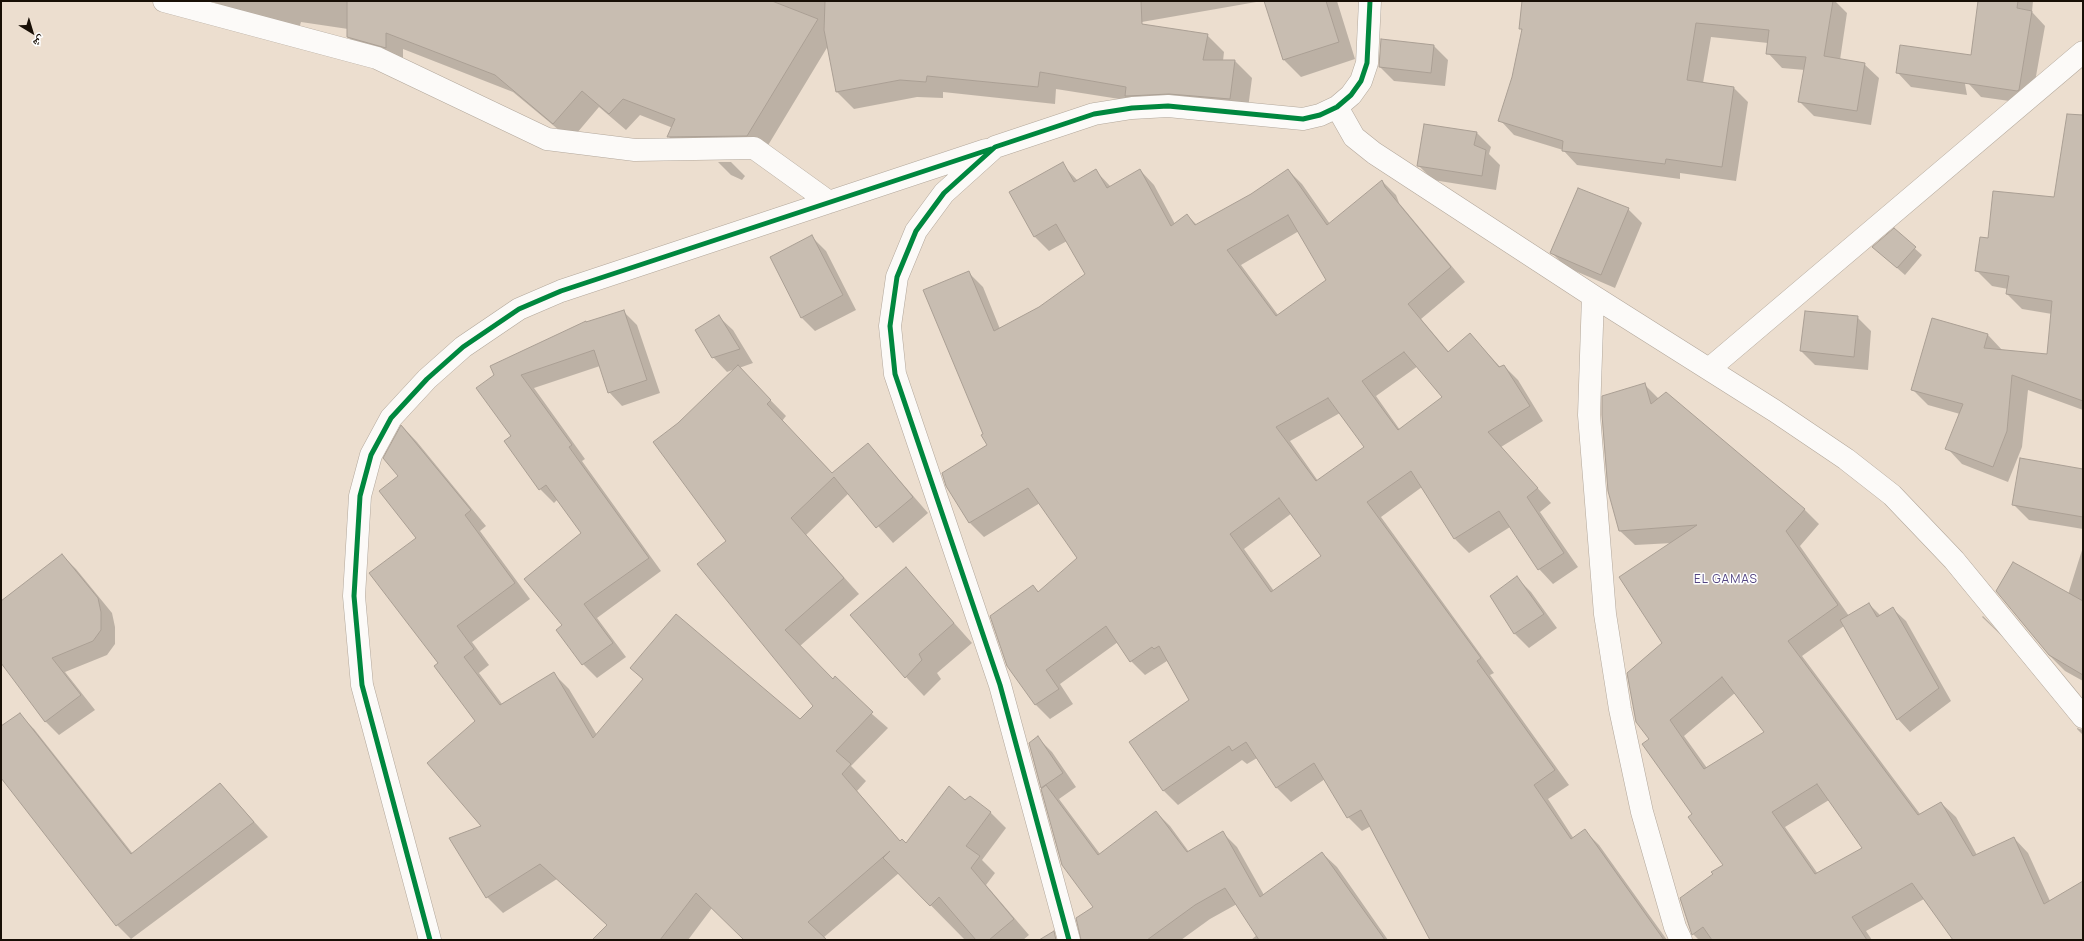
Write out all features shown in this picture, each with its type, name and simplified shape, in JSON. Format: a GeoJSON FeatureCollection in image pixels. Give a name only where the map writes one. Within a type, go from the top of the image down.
{"type":"FeatureCollection","features":[{"type":"Feature","properties":{"kind":"street"},"geometry":{"type":"LineString","coordinates":[[164,1],[377,58],[547,139],[635,150],[754,148],[829,202]]}},
{"type":"Feature","properties":{"kind":"street"},"geometry":{"type":"LineString","coordinates":[[430,940],[362,685],[354,596],[360,496],[371,455],[391,418],[426,379],[463,346],[520,309],[561,291],[1094,114],[1132,108],[1168,106],[1303,119],[1320,115],[1337,107],[1351,95],[1361,81],[1367,63],[1370,1]]}},
{"type":"Feature","properties":{"kind":"street"},"geometry":{"type":"LineString","coordinates":[[1709,369],[2083,52]]}},
{"type":"Feature","properties":{"kind":"street"},"geometry":{"type":"LineString","coordinates":[[1337,107],[1354,137],[1374,153],[1846,459],[1892,495],[1954,560],[2083,717]]}},
{"type":"Feature","properties":{"kind":"street"},"geometry":{"type":"LineString","coordinates":[[995,148],[944,193],[916,231],[897,277],[890,326],[895,374],[1000,685],[1069,940]]}},
{"type":"Feature","properties":{"kind":"street"},"geometry":{"type":"LineString","coordinates":[[1593,296],[1590,415],[1605,614],[1620,710],[1642,812],[1675,927],[1681,940]]}},
{"type":"Feature","properties":{"kind":"building"},"geometry":{"type":"Polygon","coordinates":[[[347,1],[772,1],[818,19],[747,136],[667,137],[675,119],[623,99],[609,114],[582,91],[553,124],[495,75],[386,33],[386,48],[347,37],[347,1]]]}},
{"type":"Feature","properties":{"kind":"building"},"geometry":{"type":"Polygon","coordinates":[[[825,1],[1141,1],[1142,24],[1208,34],[1203,60],[1235,60],[1230,99],[1169,94],[1125,96],[1126,87],[1040,72],[1038,87],[927,76],[926,82],[900,80],[836,92],[824,30],[825,1]]]}},
{"type":"Feature","properties":{"kind":"building"},"geometry":{"type":"Polygon","coordinates":[[[1264,1],[1326,1],[1339,42],[1283,60],[1264,1]]]}},
{"type":"Feature","properties":{"kind":"building"},"geometry":{"type":"Polygon","coordinates":[[[1522,1],[1833,1],[1824,56],[1865,63],[1857,111],[1798,102],[1806,57],[1766,54],[1769,30],[1696,23],[1687,80],[1734,87],[1722,167],[1666,159],[1665,164],[1562,151],[1563,141],[1498,121],[1512,77],[1522,29],[1519,29],[1522,1]]]}},
{"type":"Feature","properties":{"kind":"building"},"geometry":{"type":"Polygon","coordinates":[[[1978,1],[2018,1],[2017,8],[2032,11],[2019,90],[2017,91],[1896,73],[1900,45],[1971,55],[1978,1]]]}},
{"type":"Feature","properties":{"kind":"building"},"geometry":{"type":"Polygon","coordinates":[[[1381,39],[1434,45],[1431,73],[1379,67],[1381,39]]]}},
{"type":"Feature","properties":{"kind":"building"},"geometry":{"type":"Polygon","coordinates":[[[2067,114],[2083,115],[2083,401],[2012,375],[2007,431],[1993,467],[1945,449],[1963,404],[1911,390],[1932,318],[1988,334],[1984,348],[2047,354],[2052,301],[2006,294],[2009,276],[1975,271],[1980,237],[1988,238],[1993,191],[2054,197],[2067,114]]]}},
{"type":"Feature","properties":{"kind":"building"},"geometry":{"type":"Polygon","coordinates":[[[1424,124],[1477,132],[1474,145],[1486,150],[1482,176],[1417,166],[1424,124]]]}},
{"type":"Feature","properties":{"kind":"building"},"geometry":{"type":"Polygon","coordinates":[[[1063,162],[1074,182],[1096,169],[1107,188],[1140,169],[1171,226],[1187,214],[1195,225],[1251,194],[1288,169],[1327,225],[1382,180],[1385,187],[1451,267],[1408,304],[1448,352],[1470,333],[1499,367],[1504,365],[1530,406],[1488,432],[1538,488],[1527,497],[1564,553],[1538,570],[1499,511],[1454,539],[1411,471],[1367,502],[1481,658],[1477,661],[1555,770],[1534,785],[1571,839],[1585,829],[1664,940],[1430,940],[1361,810],[1347,818],[1314,763],[1276,788],[1246,742],[1232,751],[1229,746],[1163,791],[1129,742],[1189,700],[1159,646],[1154,649],[1152,647],[1130,662],[1106,626],[1046,670],[1059,689],[1035,705],[1007,666],[990,616],[1033,585],[1038,592],[1077,558],[1028,488],[969,523],[946,486],[942,473],[987,445],[981,435],[983,434],[923,290],[969,271],[994,331],[1039,307],[1085,274],[1056,224],[1034,237],[1009,192],[1063,162]],[[1288,215],[1227,250],[1276,316],[1326,280],[1288,215]],[[1404,352],[1362,381],[1398,430],[1442,397],[1404,352]],[[1328,398],[1276,427],[1316,481],[1364,447],[1328,398]],[[1279,498],[1230,534],[1271,592],[1321,556],[1279,498]]]}},
{"type":"Feature","properties":{"kind":"building"},"geometry":{"type":"Polygon","coordinates":[[[1578,188],[1629,208],[1601,275],[1550,253],[1578,188]]]}},
{"type":"Feature","properties":{"kind":"building"},"geometry":{"type":"Polygon","coordinates":[[[1894,228],[1916,247],[1897,268],[1872,247],[1894,228]]]}},
{"type":"Feature","properties":{"kind":"building"},"geometry":{"type":"Polygon","coordinates":[[[812,235],[843,295],[801,318],[770,257],[812,235]]]}},
{"type":"Feature","properties":{"kind":"building"},"geometry":{"type":"Polygon","coordinates":[[[624,310],[647,380],[608,393],[594,350],[521,375],[572,445],[569,447],[649,558],[584,604],[613,643],[582,665],[556,630],[562,625],[524,579],[581,533],[546,485],[539,490],[504,441],[511,436],[476,388],[494,375],[490,366],[586,321],[624,310]]]}},
{"type":"Feature","properties":{"kind":"building"},"geometry":{"type":"Polygon","coordinates":[[[1805,311],[1858,316],[1854,357],[1800,351],[1805,311]]]}},
{"type":"Feature","properties":{"kind":"building"},"geometry":{"type":"Polygon","coordinates":[[[719,315],[740,349],[712,358],[695,330],[719,315]]]}},
{"type":"Feature","properties":{"kind":"building"},"geometry":{"type":"Polygon","coordinates":[[[738,365],[771,400],[767,404],[832,473],[868,443],[913,497],[876,528],[834,477],[791,518],[844,578],[785,630],[833,679],[835,676],[873,712],[836,751],[851,764],[842,774],[900,841],[902,839],[906,843],[949,786],[965,800],[970,796],[991,812],[966,846],[980,856],[971,868],[1014,919],[989,940],[976,940],[939,897],[930,906],[883,858],[890,851],[808,922],[827,940],[744,940],[696,893],[660,940],[592,940],[607,925],[540,864],[486,898],[449,838],[481,826],[427,763],[475,721],[434,666],[438,663],[369,573],[416,538],[379,491],[398,476],[383,458],[401,425],[471,510],[465,515],[515,583],[457,626],[474,649],[464,657],[500,705],[554,672],[593,738],[643,679],[630,668],[676,614],[800,719],[813,706],[697,564],[726,541],[653,442],[678,423],[738,365]]]}},
{"type":"Feature","properties":{"kind":"building"},"geometry":{"type":"Polygon","coordinates":[[[1645,383],[1651,404],[1666,392],[1805,509],[1786,531],[1838,605],[1788,641],[1918,815],[1941,802],[1973,856],[2014,837],[2044,904],[2083,881],[2083,940],[1953,940],[1912,883],[1852,917],[1867,940],[1712,940],[1703,927],[1692,935],[1680,898],[1713,874],[1711,872],[1723,865],[1688,817],[1692,814],[1642,744],[1649,739],[1636,722],[1627,673],[1662,643],[1619,577],[1697,525],[1619,531],[1608,491],[1602,396],[1645,383]],[[1722,677],[1670,720],[1704,769],[1764,732],[1722,677]],[[1817,784],[1772,812],[1815,874],[1862,848],[1817,784]]]}},
{"type":"Feature","properties":{"kind":"building"},"geometry":{"type":"Polygon","coordinates":[[[2020,458],[2083,469],[2083,517],[2012,505],[2020,458]]]}},
{"type":"Feature","properties":{"kind":"building"},"geometry":{"type":"Polygon","coordinates":[[[62,554],[98,598],[101,612],[101,630],[93,641],[52,658],[81,695],[45,722],[1,663],[1,601],[62,554]]]}},
{"type":"Feature","properties":{"kind":"building"},"geometry":{"type":"Polygon","coordinates":[[[2013,562],[2083,601],[2083,675],[2049,655],[1996,591],[2013,562]]]}},
{"type":"Feature","properties":{"kind":"building"},"geometry":{"type":"Polygon","coordinates":[[[906,567],[954,623],[919,654],[922,660],[905,678],[850,615],[906,567]]]}},
{"type":"Feature","properties":{"kind":"building"},"geometry":{"type":"Polygon","coordinates":[[[1517,576],[1544,614],[1514,634],[1490,596],[1517,576]]]}},
{"type":"Feature","properties":{"kind":"building"},"geometry":{"type":"Polygon","coordinates":[[[1869,603],[1877,617],[1893,607],[1939,688],[1897,720],[1840,620],[1869,603]]]}},
{"type":"Feature","properties":{"kind":"building"},"geometry":{"type":"Polygon","coordinates":[[[20,713],[131,854],[220,783],[254,822],[116,926],[1,778],[1,726],[20,713]]]}},
{"type":"Feature","properties":{"kind":"building"},"geometry":{"type":"Polygon","coordinates":[[[1038,736],[1063,773],[1041,788],[1029,743],[1038,736]]]}},
{"type":"Feature","properties":{"kind":"building"},"geometry":{"type":"Polygon","coordinates":[[[1046,785],[1098,855],[1156,811],[1187,852],[1223,831],[1260,897],[1322,852],[1385,940],[1259,940],[1225,888],[1195,905],[1147,940],[1081,940],[1076,918],[1093,907],[1062,865],[1041,789],[1046,785]]]}},
{"type":"Feature","properties":{"kind":"building"},"geometry":{"type":"Polygon","coordinates":[[[1054,931],[1056,940],[1039,940],[1054,931]]]}},
{"type":"Feature","properties":{"kind":"cycle path"},"geometry":{"type":"LineString","coordinates":[[1069,940],[1000,685],[895,374],[890,326],[897,277],[916,231],[944,193],[995,147],[1094,114],[1132,108],[1168,106],[1303,119],[1320,115],[1337,107],[1351,95],[1361,81],[1367,63],[1370,1]]}},
{"type":"Feature","properties":{"kind":"cycle path"},"geometry":{"type":"LineString","coordinates":[[430,940],[362,685],[354,596],[360,496],[371,455],[391,418],[427,379],[463,347],[519,309],[561,291],[991,149]]}},
{"type":"Feature","properties":{"kind":"district","name":"EL GAMAS"},"geometry":{"type":"Point","coordinates":[1726,580]}}]}
